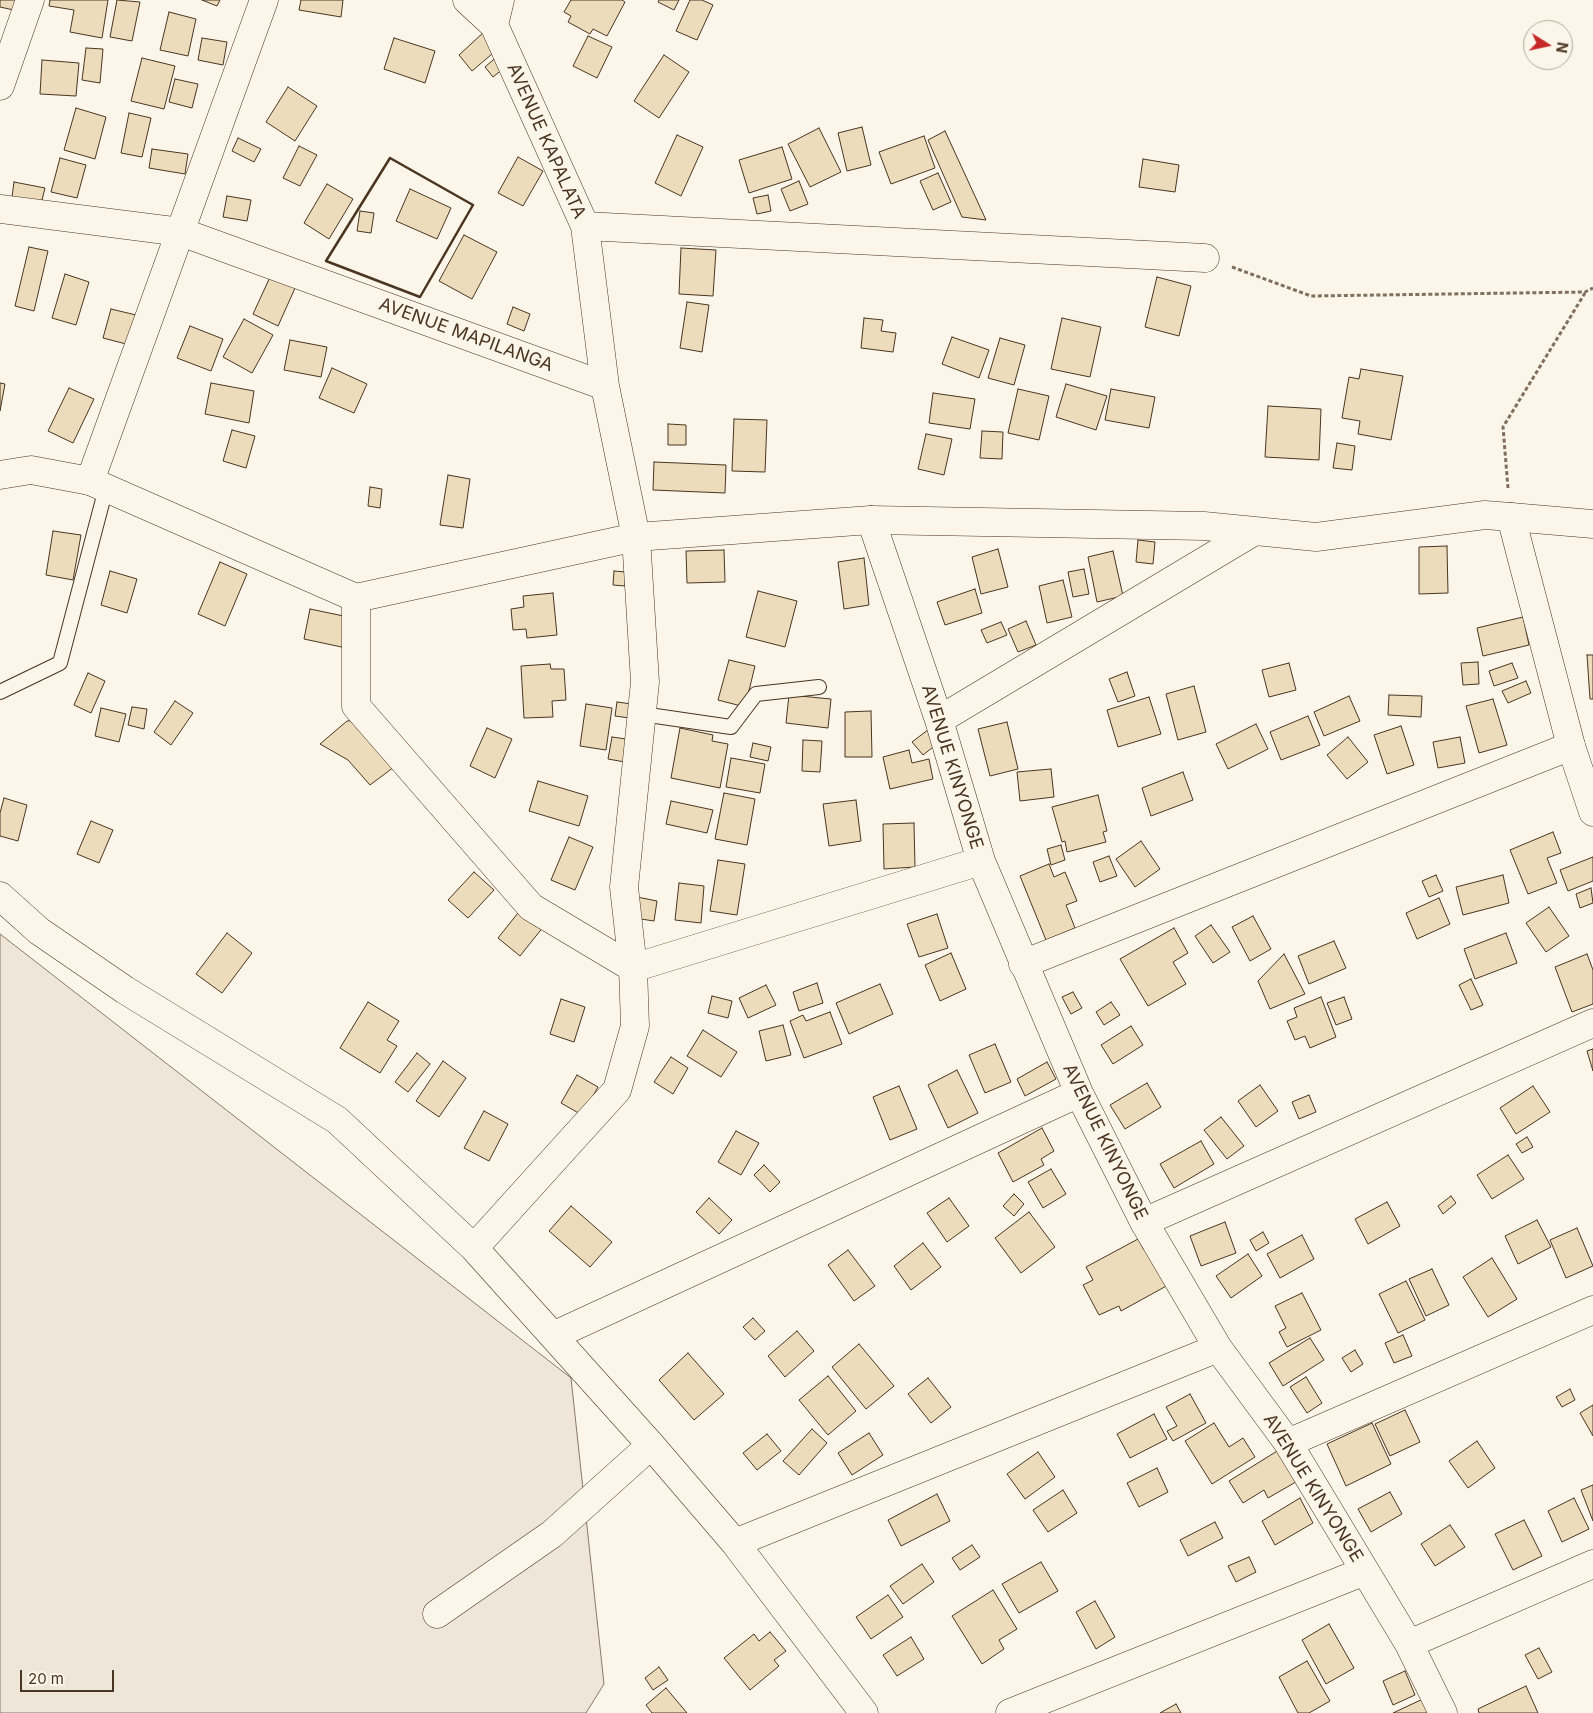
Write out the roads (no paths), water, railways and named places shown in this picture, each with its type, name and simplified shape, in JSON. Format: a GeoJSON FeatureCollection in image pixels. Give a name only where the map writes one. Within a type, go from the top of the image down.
{"type":"FeatureCollection","features":[{"type":"Feature","properties":{"kind":"street"},"geometry":{"type":"LineString","coordinates":[[0,86],[30,0]]}},
{"type":"Feature","properties":{"kind":"street"},"geometry":{"type":"LineString","coordinates":[[98,484],[181,232],[264,0]]}},
{"type":"Feature","properties":{"kind":"street","name":"AVENUE KAPALATA"},"geometry":{"type":"LineString","coordinates":[[467,0],[497,12],[585,226],[605,386]]}},
{"type":"Feature","properties":{"kind":"street","name":"AVENUE MAPILANGA"},"geometry":{"type":"LineString","coordinates":[[0,209],[181,232],[605,386]]}},
{"type":"Feature","properties":{"kind":"street"},"geometry":{"type":"LineString","coordinates":[[585,226],[1205,258]]}},
{"type":"Feature","properties":{"kind":"street"},"geometry":{"type":"LineString","coordinates":[[474,1248],[617,1090],[635,1026],[633,968],[624,887],[645,682],[636,537],[605,386]]}},
{"type":"Feature","properties":{"kind":"street"},"geometry":{"type":"LineString","coordinates":[[0,475],[32,470],[98,484],[356,598],[636,537],[870,520],[1204,526],[1316,537],[1485,515],[1593,524]]}},
{"type":"Feature","properties":{"kind":"street"},"geometry":{"type":"LineString","coordinates":[[1511,517],[1571,746],[1593,812]]}},
{"type":"Feature","properties":{"kind":"street","name":"AVENUE KINYONGE"},"geometry":{"type":"LineString","coordinates":[[870,520],[939,720],[981,861],[1079,1093],[1144,1222],[1218,1348],[1288,1443],[1409,1644],[1443,1713]]}},
{"type":"Feature","properties":{"kind":"street"},"geometry":{"type":"LineString","coordinates":[[939,720],[1253,532]]}},
{"type":"Feature","properties":{"kind":"street"},"geometry":{"type":"LineString","coordinates":[[356,598],[356,706],[531,907],[633,968],[981,861]]}},
{"type":"Feature","properties":{"kind":"street"},"geometry":{"type":"LineString","coordinates":[[1023,964],[1571,746]]}},
{"type":"Feature","properties":{"kind":"street"},"geometry":{"type":"LineString","coordinates":[[0,896],[40,931],[125,990],[337,1120],[474,1248],[651,1445],[735,1543],[864,1713]]}},
{"type":"Feature","properties":{"kind":"street"},"geometry":{"type":"LineString","coordinates":[[1144,1222],[1593,1023]]}},
{"type":"Feature","properties":{"kind":"street"},"geometry":{"type":"LineString","coordinates":[[553,1336],[1079,1093]]}},
{"type":"Feature","properties":{"kind":"street"},"geometry":{"type":"LineString","coordinates":[[1288,1443],[1593,1310]]}},
{"type":"Feature","properties":{"kind":"street"},"geometry":{"type":"LineString","coordinates":[[735,1543],[1218,1348]]}},
{"type":"Feature","properties":{"kind":"street"},"geometry":{"type":"LineString","coordinates":[[437,1614],[552,1534],[651,1445]]}},
{"type":"Feature","properties":{"kind":"street"},"geometry":{"type":"LineString","coordinates":[[1409,1644],[1593,1564]]}},
{"type":"Feature","properties":{"kind":"street"},"geometry":{"type":"LineString","coordinates":[[1010,1713],[1365,1571]]}},
{"type":"Feature","properties":{"kind":"lane"},"geometry":{"type":"LineString","coordinates":[[0,692],[60,663],[98,484]]}},
{"type":"Feature","properties":{"kind":"lane"},"geometry":{"type":"LineString","coordinates":[[642,714],[731,727],[756,694],[819,687]]}}]}
